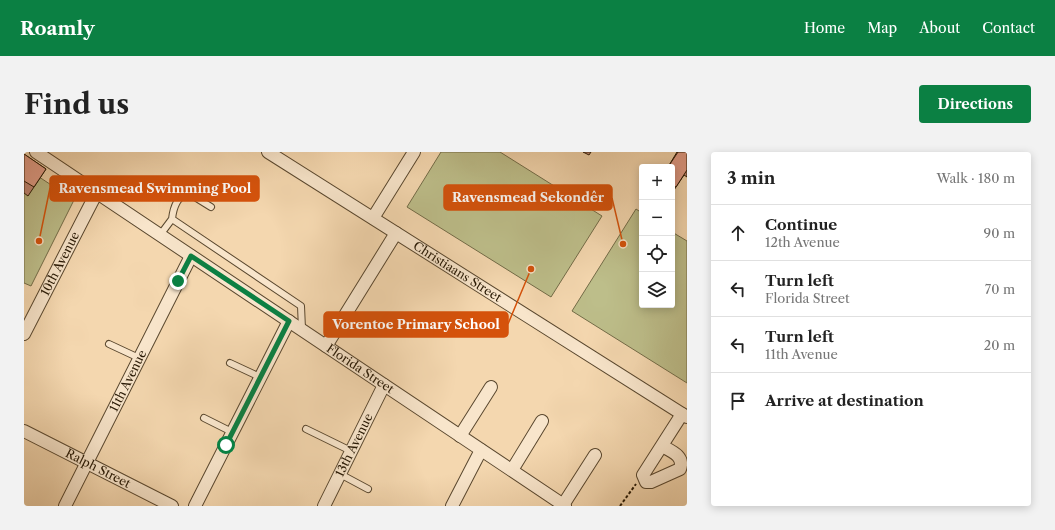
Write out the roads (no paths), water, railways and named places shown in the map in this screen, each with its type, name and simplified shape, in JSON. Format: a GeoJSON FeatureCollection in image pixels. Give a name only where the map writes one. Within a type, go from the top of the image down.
{"type":"FeatureCollection","features":[{"type":"Feature","properties":{"kind":"street","name":"Florida Street"},"geometry":{"type":"LineString","coordinates":[[36,152],[564,505]]}},
{"type":"Feature","properties":{"kind":"street"},"geometry":{"type":"LineString","coordinates":[[373,218],[414,152]]}},
{"type":"Feature","properties":{"kind":"street","name":"Christiaans Street"},"geometry":{"type":"LineString","coordinates":[[273,153],[396,233],[685,415]]}},
{"type":"Feature","properties":{"kind":"street","name":"10th Avenue"},"geometry":{"type":"LineString","coordinates":[[25,332],[96,192]]}},
{"type":"Feature","properties":{"kind":"street"},"geometry":{"type":"LineString","coordinates":[[326,346],[396,233]]}},
{"type":"Feature","properties":{"kind":"street","name":"11th Avenue"},"geometry":{"type":"LineString","coordinates":[[64,506],[191,256]]}},
{"type":"Feature","properties":{"kind":"street"},"geometry":{"type":"LineString","coordinates":[[195,506],[289,321]]}},
{"type":"Feature","properties":{"kind":"street","name":"13th Avenue"},"geometry":{"type":"LineString","coordinates":[[324,506],[384,385]]}},
{"type":"Feature","properties":{"kind":"street"},"geometry":{"type":"LineString","coordinates":[[460,436],[491,387]]}},
{"type":"Feature","properties":{"kind":"street"},"geometry":{"type":"LineString","coordinates":[[662,446],[685,415]]}},
{"type":"Feature","properties":{"kind":"street"},"geometry":{"type":"LineString","coordinates":[[512,470],[542,421]]}},
{"type":"Feature","properties":{"kind":"street","name":"Ralph Street"},"geometry":{"type":"LineString","coordinates":[[24,431],[172,506]]}},
{"type":"Feature","properties":{"kind":"street"},"geometry":{"type":"LineString","coordinates":[[452,506],[481,450]]}},
{"type":"Feature","properties":{"kind":"street"},"geometry":{"type":"LineString","coordinates":[[564,505],[595,455]]}},
{"type":"Feature","properties":{"kind":"lane"},"geometry":{"type":"LineString","coordinates":[[160,235],[172,219],[173,209],[180,198],[186,194],[190,194],[211,207]]}},
{"type":"Feature","properties":{"kind":"lane"},"geometry":{"type":"LineString","coordinates":[[172,219],[301,306],[302,329]]}},
{"type":"Feature","properties":{"kind":"lane"},"geometry":{"type":"LineString","coordinates":[[109,344],[139,358]]}},
{"type":"Feature","properties":{"kind":"lane"},"geometry":{"type":"LineString","coordinates":[[230,363],[260,377]]}},
{"type":"Feature","properties":{"kind":"lane"},"geometry":{"type":"LineString","coordinates":[[204,418],[232,432]]}},
{"type":"Feature","properties":{"kind":"lane"},"geometry":{"type":"LineString","coordinates":[[306,429],[351,451]]}},
{"type":"Feature","properties":{"kind":"lane"},"geometry":{"type":"LineString","coordinates":[[340,474],[368,489]]}},
{"type":"Feature","properties":{"kind":"place","name":"Ravensmead Swimming Pool"},"geometry":{"type":"Point","coordinates":[39,241]}},
{"type":"Feature","properties":{"kind":"place","name":"Ravensmead Sekondêr"},"geometry":{"type":"Point","coordinates":[623,244]}},
{"type":"Feature","properties":{"kind":"place","name":"Vorentoe Primary School"},"geometry":{"type":"Point","coordinates":[531,269]}}]}
